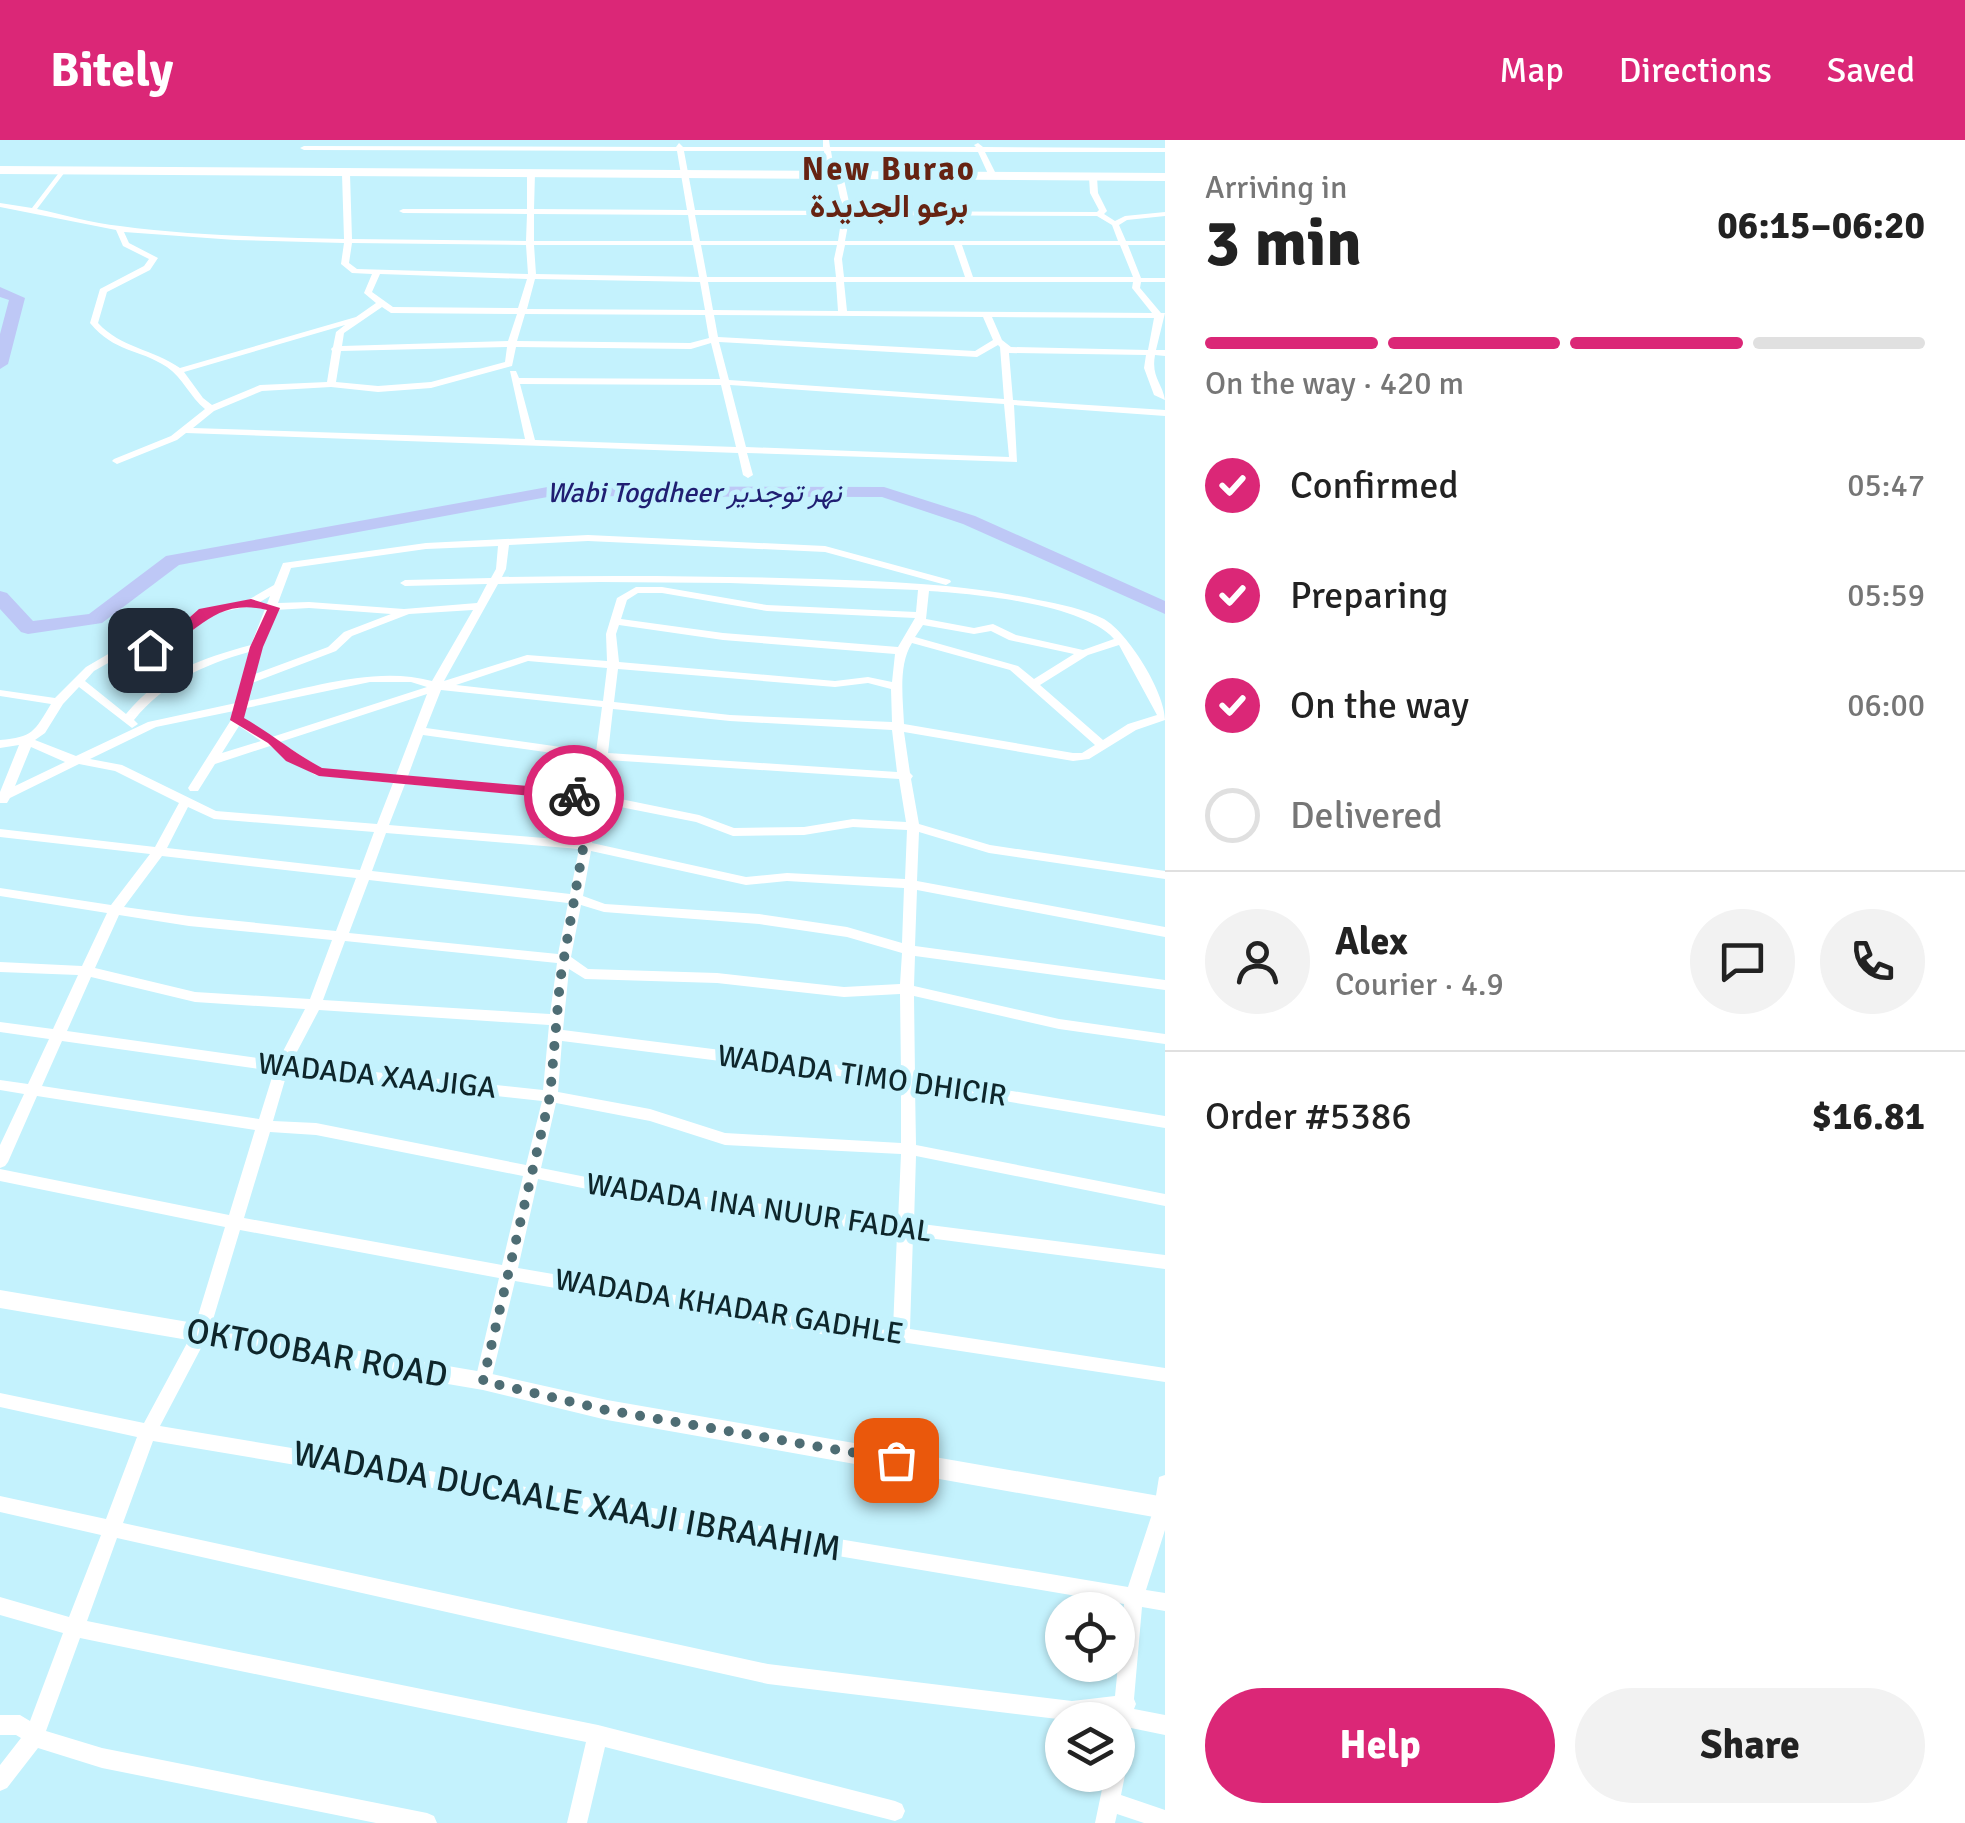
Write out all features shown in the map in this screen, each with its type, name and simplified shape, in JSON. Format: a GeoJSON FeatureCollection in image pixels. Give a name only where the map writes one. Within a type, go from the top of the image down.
{"type":"FeatureCollection","features":[{"type":"Feature","properties":{"kind":"highway"},"geometry":{"type":"LineString","coordinates":[[0,170],[1165,177]]}},
{"type":"Feature","properties":{"kind":"street"},"geometry":{"type":"LineString","coordinates":[[976,140],[993,176]]}},
{"type":"Feature","properties":{"kind":"street"},"geometry":{"type":"LineString","coordinates":[[1094,140],[1098,150]]}},
{"type":"Feature","properties":{"kind":"street"},"geometry":{"type":"LineString","coordinates":[[304,148],[377,144],[679,144],[1165,150]]}},
{"type":"Feature","properties":{"kind":"street"},"geometry":{"type":"LineString","coordinates":[[371,174],[377,144]]}},
{"type":"Feature","properties":{"kind":"street"},"geometry":{"type":"LineString","coordinates":[[526,144],[532,276],[512,344],[511,363],[531,443]]}},
{"type":"Feature","properties":{"kind":"street"},"geometry":{"type":"LineString","coordinates":[[679,144],[693,201],[689,209],[714,339],[748,475]]}},
{"type":"Feature","properties":{"kind":"street"},"geometry":{"type":"LineString","coordinates":[[826,145],[846,211],[840,277],[844,315]]}},
{"type":"Feature","properties":{"kind":"street"},"geometry":{"type":"LineString","coordinates":[[35,207],[61,172]]}},
{"type":"Feature","properties":{"kind":"street"},"geometry":{"type":"LineString","coordinates":[[346,174],[347,268],[377,272],[1165,280]]}},
{"type":"Feature","properties":{"kind":"street"},"geometry":{"type":"LineString","coordinates":[[1093,177],[1101,212],[1115,224],[1124,243],[1138,280],[1136,288],[1162,316]]}},
{"type":"Feature","properties":{"kind":"street"},"geometry":{"type":"LineString","coordinates":[[0,204],[35,207],[119,229],[218,240],[1165,244]]}},
{"type":"Feature","properties":{"kind":"street"},"geometry":{"type":"LineString","coordinates":[[403,211],[689,209],[1165,214]]}},
{"type":"Feature","properties":{"kind":"street"},"geometry":{"type":"LineString","coordinates":[[1115,224],[1140,215]]}},
{"type":"Feature","properties":{"kind":"street"},"geometry":{"type":"LineString","coordinates":[[119,229],[126,244],[154,258],[147,268],[103,291],[94,323],[119,346],[178,371],[198,400],[211,409]]}},
{"type":"Feature","properties":{"kind":"street"},"geometry":{"type":"LineString","coordinates":[[957,242],[970,279]]}},
{"type":"Feature","properties":{"kind":"street"},"geometry":{"type":"LineString","coordinates":[[377,272],[368,293],[378,305],[391,310],[1162,316]]}},
{"type":"Feature","properties":{"kind":"street"},"geometry":{"type":"LineString","coordinates":[[331,384],[340,332],[378,305]]}},
{"type":"Feature","properties":{"kind":"street"},"geometry":{"type":"LineString","coordinates":[[184,430],[1014,460],[1001,344],[987,316]]}},
{"type":"Feature","properties":{"kind":"street"},"geometry":{"type":"LineString","coordinates":[[1162,316],[1148,368],[1163,396]]}},
{"type":"Feature","properties":{"kind":"street"},"geometry":{"type":"LineString","coordinates":[[178,371],[354,320]]}},
{"type":"Feature","properties":{"kind":"street"},"geometry":{"type":"LineString","coordinates":[[335,348],[512,344],[691,346],[714,339],[977,354],[1001,344],[1165,353]]}},
{"type":"Feature","properties":{"kind":"street"},"geometry":{"type":"LineString","coordinates":[[117,461],[184,430],[211,409],[260,388],[331,384],[378,390],[444,384],[511,363]]}},
{"type":"Feature","properties":{"kind":"street"},"geometry":{"type":"LineString","coordinates":[[515,381],[725,382],[1165,414]]}},
{"type":"Feature","properties":{"kind":"street"},"geometry":{"type":"LineString","coordinates":[[2,800],[140,730],[242,706],[370,679],[412,679],[436,686],[730,718],[897,728],[1073,757],[1085,756],[1100,744],[1165,716],[1111,628],[1073,613],[824,548],[588,538],[426,546],[287,565],[274,608],[256,647],[250,680],[242,706],[237,720],[194,788]]}},
{"type":"Feature","properties":{"kind":"street"},"geometry":{"type":"LineString","coordinates":[[0,1782],[34,1737],[148,1432],[201,1333],[282,1067],[314,1006],[436,686],[497,578],[504,542]]}},
{"type":"Feature","properties":{"kind":"street"},"geometry":{"type":"LineString","coordinates":[[405,583],[497,578],[740,578],[973,589]]}},
{"type":"Feature","properties":{"kind":"street"},"geometry":{"type":"LineString","coordinates":[[0,744],[27,740],[42,730],[58,702],[78,681],[114,655],[167,645],[204,612],[251,603],[280,586]]}},
{"type":"Feature","properties":{"kind":"street"},"geometry":{"type":"LineString","coordinates":[[901,1334],[909,1149],[906,990],[913,826],[897,728],[897,687],[900,651],[911,639],[920,618],[924,587]]}},
{"type":"Feature","properties":{"kind":"street"},"geometry":{"type":"LineString","coordinates":[[483,1381],[535,1174],[550,1096],[564,959],[601,756],[613,663],[610,642],[622,598],[628,592],[641,590],[767,608],[920,618],[974,631],[993,627],[1013,638],[1084,653]]}},
{"type":"Feature","properties":{"kind":"street"},"geometry":{"type":"LineString","coordinates":[[251,603],[274,608],[309,605],[407,612],[478,606]]}},
{"type":"Feature","properties":{"kind":"street"},"geometry":{"type":"LineString","coordinates":[[250,680],[332,649],[348,634],[407,612]]}},
{"type":"Feature","properties":{"kind":"street"},"geometry":{"type":"LineString","coordinates":[[617,622],[682,636],[777,638],[900,651]]}},
{"type":"Feature","properties":{"kind":"street"},"geometry":{"type":"LineString","coordinates":[[911,639],[990,658],[1034,684],[1100,744]]}},
{"type":"Feature","properties":{"kind":"street"},"geometry":{"type":"LineString","coordinates":[[1034,684],[1084,653],[1119,641]]}},
{"type":"Feature","properties":{"kind":"street"},"geometry":{"type":"LineString","coordinates":[[128,720],[150,690],[166,680],[256,647]]}},
{"type":"Feature","properties":{"kind":"street"},"geometry":{"type":"LineString","coordinates":[[210,761],[527,658],[835,684],[868,680],[897,687]]}},
{"type":"Feature","properties":{"kind":"street"},"geometry":{"type":"LineString","coordinates":[[78,681],[140,730]]}},
{"type":"Feature","properties":{"kind":"street"},"geometry":{"type":"LineString","coordinates":[[1147,688],[1165,690]]}},
{"type":"Feature","properties":{"kind":"street"},"geometry":{"type":"LineString","coordinates":[[0,693],[58,702]]}},
{"type":"Feature","properties":{"kind":"street"},"geometry":{"type":"LineString","coordinates":[[237,720],[319,772],[592,797],[699,820],[733,832],[804,831],[853,823],[913,826],[989,849],[1165,875]]}},
{"type":"Feature","properties":{"kind":"street"},"geometry":{"type":"LineString","coordinates":[[420,730],[601,756],[907,776]]}},
{"type":"Feature","properties":{"kind":"street"},"geometry":{"type":"LineString","coordinates":[[27,740],[80,761],[118,768],[214,815],[263,822],[383,826],[583,845],[746,881],[787,877],[909,884],[1165,932]]}},
{"type":"Feature","properties":{"kind":"street"},"geometry":{"type":"LineString","coordinates":[[2,800],[27,740]]}},
{"type":"Feature","properties":{"kind":"street"},"geometry":{"type":"LineString","coordinates":[[0,1162],[115,909],[160,850],[185,802]]}},
{"type":"Feature","properties":{"kind":"street"},"geometry":{"type":"LineString","coordinates":[[0,833],[364,878],[576,899],[604,908],[759,919],[847,932],[909,950],[1165,985]]}},
{"type":"Feature","properties":{"kind":"street"},"geometry":{"type":"LineString","coordinates":[[0,892],[340,936],[564,959],[585,974],[716,978],[844,992],[906,990],[1059,1024],[1165,1038]]}},
{"type":"Feature","properties":{"kind":"street","name":"WADADA TIMO DHICIR"},"geometry":{"type":"LineString","coordinates":[[0,967],[85,972],[195,996],[558,1028],[908,1079],[1165,1122]]}},
{"type":"Feature","properties":{"kind":"street","name":"WADADA XAAJIGA"},"geometry":{"type":"LineString","coordinates":[[0,1027],[282,1067],[550,1096],[650,1116],[724,1139],[909,1149],[1165,1200]]}},
{"type":"Feature","properties":{"kind":"street","name":"WADADA INA NUUR FADAL"},"geometry":{"type":"LineString","coordinates":[[0,1085],[265,1126],[316,1130],[650,1196],[1165,1262]]}},
{"type":"Feature","properties":{"kind":"street","name":"WADADA KHADAR GADHLE"},"geometry":{"type":"LineString","coordinates":[[0,1175],[234,1224],[878,1337],[901,1334],[1165,1375]]}},
{"type":"Feature","properties":{"kind":"street","name":"OKTOOBAR ROAD"},"geometry":{"type":"LineString","coordinates":[[0,1300],[483,1381],[606,1410],[1164,1508]]}},
{"type":"Feature","properties":{"kind":"street","name":"WADADA DUCAALE XAAJI IBRAAHIM"},"geometry":{"type":"LineString","coordinates":[[0,1400],[148,1432],[242,1444],[1099,1592]]}},
{"type":"Feature","properties":{"kind":"street"},"geometry":{"type":"LineString","coordinates":[[1135,1595],[1164,1508],[1165,1483]]}},
{"type":"Feature","properties":{"kind":"street"},"geometry":{"type":"LineString","coordinates":[[0,1504],[768,1674],[1045,1708]]}},
{"type":"Feature","properties":{"kind":"street","name":"WADADA DUCAALE XAAJI IBRAAHIM"},"geometry":{"type":"LineString","coordinates":[[1135,1598],[1165,1602]]}},
{"type":"Feature","properties":{"kind":"street"},"geometry":{"type":"LineString","coordinates":[[0,1606],[76,1628],[598,1735],[896,1811]]}},
{"type":"Feature","properties":{"kind":"street"},"geometry":{"type":"LineString","coordinates":[[1135,1714],[1165,1724]]}},
{"type":"Feature","properties":{"kind":"street"},"geometry":{"type":"LineString","coordinates":[[0,1725],[20,1725],[34,1737],[102,1758],[427,1823]]}},
{"type":"Feature","properties":{"kind":"street"},"geometry":{"type":"LineString","coordinates":[[577,1823],[598,1735]]}},
{"type":"Feature","properties":{"kind":"street"},"geometry":{"type":"LineString","coordinates":[[1106,1823],[1112,1792]]}},
{"type":"Feature","properties":{"kind":"street"},"geometry":{"type":"LineString","coordinates":[[1110,1801],[1165,1820]]}},
{"type":"Feature","properties":{"kind":"waterway","name":"Wabi Togdheer نهر توجدير"},"geometry":{"type":"LineString","coordinates":[[0,292],[17,298],[0,364]]}},
{"type":"Feature","properties":{"kind":"waterway","name":"Wabi Togdheer نهر توجدير"},"geometry":{"type":"LineString","coordinates":[[0,597],[28,628],[95,619],[173,560],[553,491],[884,492],[969,520],[1165,608]]}},
{"type":"Feature","properties":{"kind":"way so far"},"geometry":{"type":"LineString","coordinates":[[574,795],[592,797],[560,981],[550,1096],[535,1174],[483,1381],[606,1410],[896,1460]]}},
{"type":"Feature","properties":{"kind":"district","name":"New Burao برعو الجديدة"},"geometry":{"type":"Point","coordinates":[889,188]}},
{"type":"Feature","properties":{"kind":"route"},"geometry":{"type":"LineString","coordinates":[[150,650],[167,645],[204,612],[251,603],[274,608],[256,647],[237,720],[273,740],[292,758],[319,772],[574,795]]}}]}
